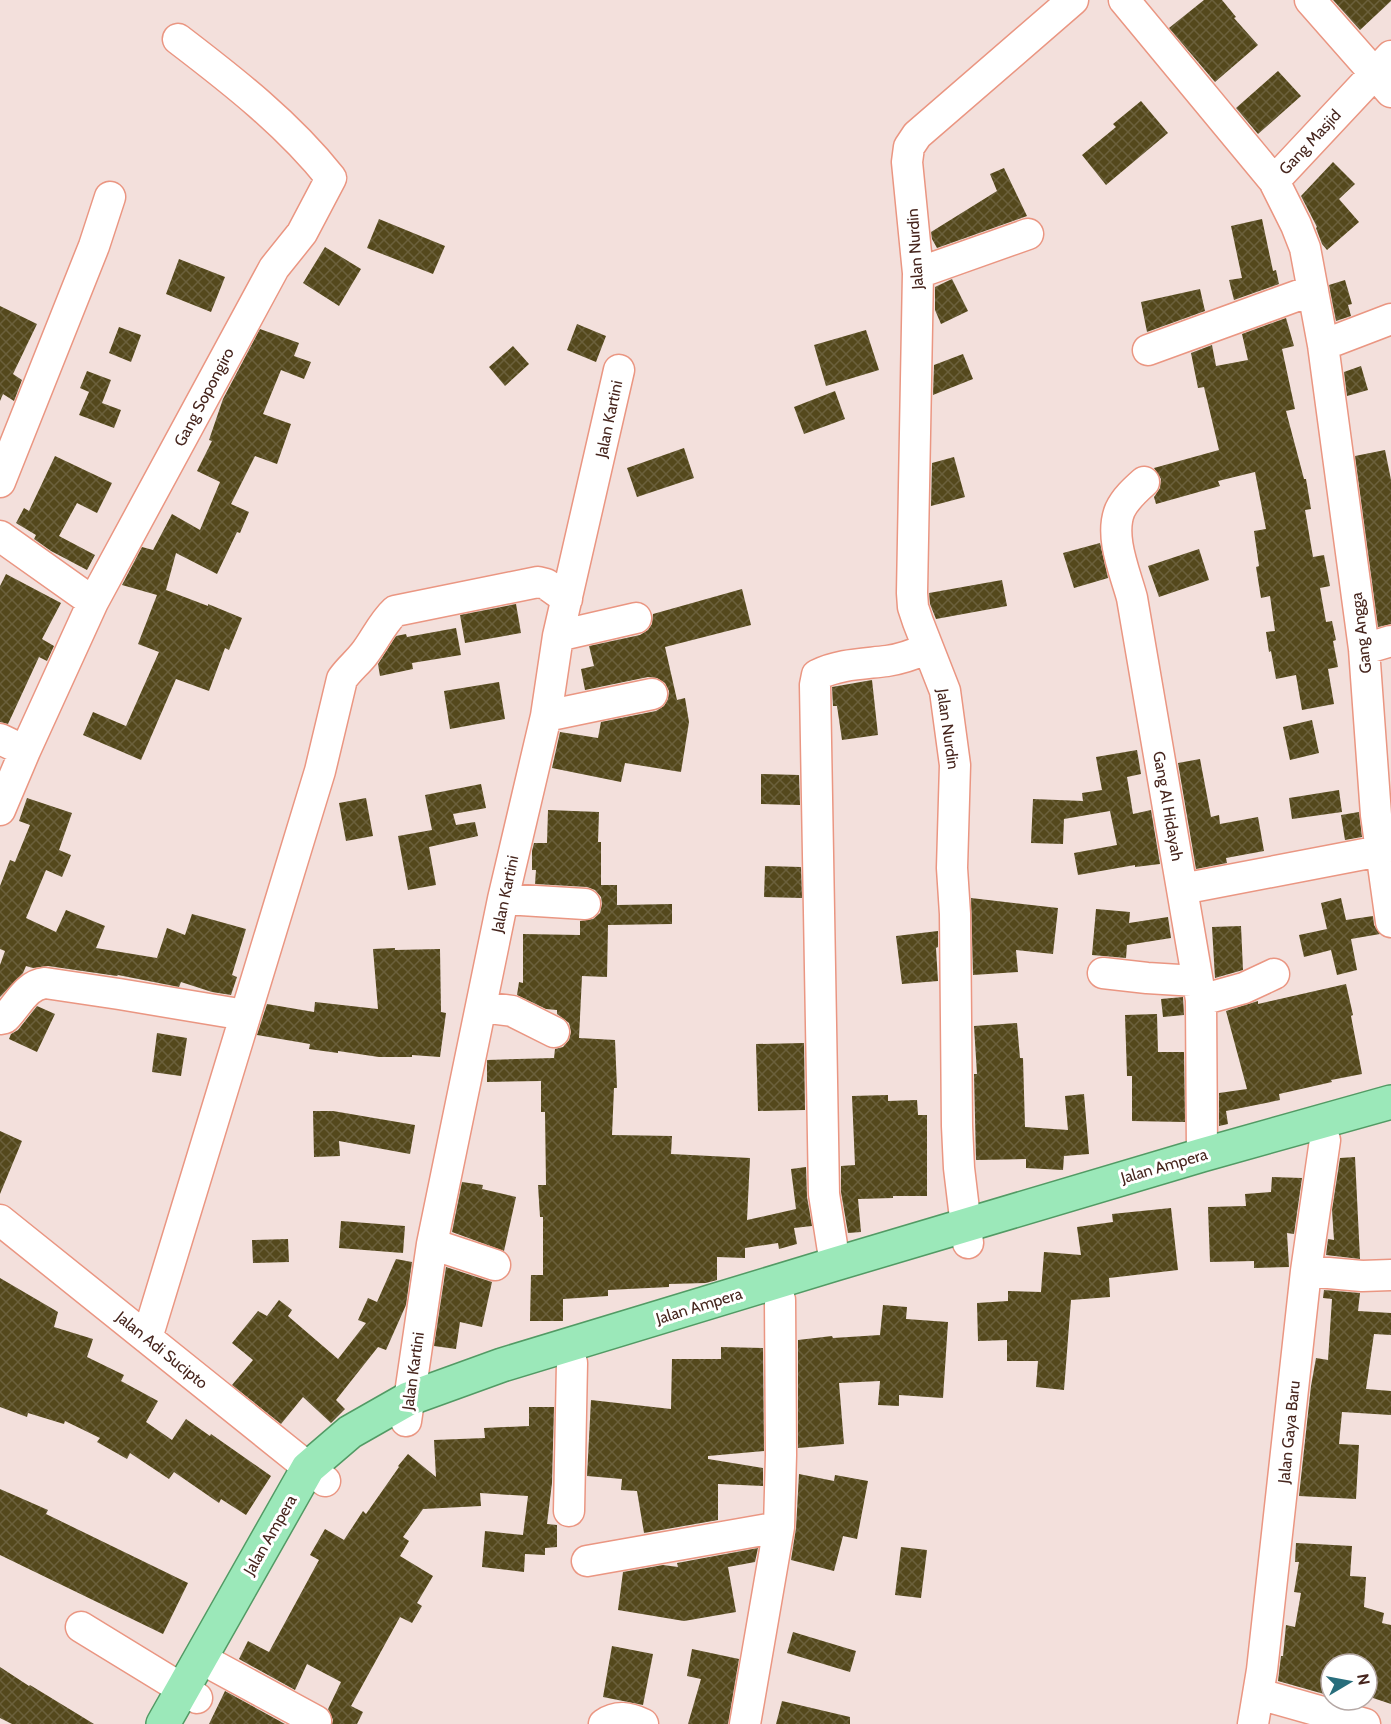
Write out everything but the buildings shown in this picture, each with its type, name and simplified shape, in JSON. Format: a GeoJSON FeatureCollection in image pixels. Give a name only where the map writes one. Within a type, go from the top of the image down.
{"type":"FeatureCollection","features":[{"type":"Feature","properties":{"kind":"main road","name":"Jalan Ampera"},"geometry":{"type":"LineString","coordinates":[[407,1410],[420,1413],[530,1374],[780,1300],[966,1234],[1202,1155],[1391,1102]]}},
{"type":"Feature","properties":{"kind":"main road","name":"Jalan Ampera"},"geometry":{"type":"LineString","coordinates":[[163,1724],[187,1704],[207,1663],[308,1505],[316,1474],[366,1443],[407,1410],[502,1365],[835,1264],[966,1234],[1391,1121]]}},
{"type":"Feature","properties":{"kind":"street","name":"Jalan Nurdin"},"geometry":{"type":"LineString","coordinates":[[966,1234],[957,1125],[955,914],[952,868],[955,765],[945,691],[913,607],[912,593],[918,273],[907,162],[909,147],[917,135],[1073,0]]}},
{"type":"Feature","properties":{"kind":"street"},"geometry":{"type":"LineString","coordinates":[[1124,0],[1274,181]]}},
{"type":"Feature","properties":{"kind":"street"},"geometry":{"type":"LineString","coordinates":[[1310,0],[1385,73]]}},
{"type":"Feature","properties":{"kind":"street","name":"Gang Sopongiro"},"geometry":{"type":"LineString","coordinates":[[0,810],[12,745],[93,602],[274,268],[302,233],[331,178],[315,158],[275,118],[178,39]]}},
{"type":"Feature","properties":{"kind":"street","name":"Gang Masjid"},"geometry":{"type":"LineString","coordinates":[[1323,345],[1305,248],[1274,181],[1385,73]]}},
{"type":"Feature","properties":{"kind":"street"},"geometry":{"type":"LineString","coordinates":[[0,482],[94,246],[110,198]]}},
{"type":"Feature","properties":{"kind":"street"},"geometry":{"type":"LineString","coordinates":[[918,273],[1028,234]]}},
{"type":"Feature","properties":{"kind":"street"},"geometry":{"type":"LineString","coordinates":[[1148,350],[1313,290]]}},
{"type":"Feature","properties":{"kind":"street"},"geometry":{"type":"LineString","coordinates":[[1323,345],[1391,319]]}},
{"type":"Feature","properties":{"kind":"street","name":"Gang Angga"},"geometry":{"type":"LineString","coordinates":[[1323,345],[1377,645],[1380,851],[1391,922]]}},
{"type":"Feature","properties":{"kind":"street","name":"Jalan Kartini"},"geometry":{"type":"LineString","coordinates":[[407,1410],[432,1244],[503,899],[546,716],[558,636],[619,370]]}},
{"type":"Feature","properties":{"kind":"street","name":"Gang Al Hidayah"},"geometry":{"type":"LineString","coordinates":[[1144,482],[1121,508],[1116,522],[1118,543],[1132,598],[1199,990],[1202,1155]]}},
{"type":"Feature","properties":{"kind":"street"},"geometry":{"type":"LineString","coordinates":[[0,536],[93,602]]}},
{"type":"Feature","properties":{"kind":"street"},"geometry":{"type":"LineString","coordinates":[[147,1338],[320,771],[342,679],[364,654],[395,611],[531,582],[546,584],[567,600]]}},
{"type":"Feature","properties":{"kind":"street"},"geometry":{"type":"LineString","coordinates":[[558,636],[636,618]]}},
{"type":"Feature","properties":{"kind":"street"},"geometry":{"type":"LineString","coordinates":[[835,1264],[824,1194],[816,675],[852,664],[897,659],[928,648]]}},
{"type":"Feature","properties":{"kind":"street"},"geometry":{"type":"LineString","coordinates":[[546,716],[652,694]]}},
{"type":"Feature","properties":{"kind":"street"},"geometry":{"type":"LineString","coordinates":[[1182,890],[1380,851]]}},
{"type":"Feature","properties":{"kind":"street"},"geometry":{"type":"LineString","coordinates":[[503,899],[585,904]]}},
{"type":"Feature","properties":{"kind":"street"},"geometry":{"type":"LineString","coordinates":[[1103,973],[1147,978],[1199,990],[1244,988],[1274,974]]}},
{"type":"Feature","properties":{"kind":"street"},"geometry":{"type":"LineString","coordinates":[[0,1019],[5,1018],[36,984],[45,983],[245,1016]]}},
{"type":"Feature","properties":{"kind":"street"},"geometry":{"type":"LineString","coordinates":[[482,1007],[512,1011],[554,1032]]}},
{"type":"Feature","properties":{"kind":"street","name":"Jalan Gaya Baru"},"geometry":{"type":"LineString","coordinates":[[1253,1724],[1259,1694],[1306,1271],[1325,1140]]}},
{"type":"Feature","properties":{"kind":"street","name":"Jalan Adi Sucipto"},"geometry":{"type":"LineString","coordinates":[[0,1220],[316,1474]]}},
{"type":"Feature","properties":{"kind":"street"},"geometry":{"type":"LineString","coordinates":[[432,1244],[495,1265]]}},
{"type":"Feature","properties":{"kind":"street"},"geometry":{"type":"LineString","coordinates":[[1306,1271],[1362,1276],[1391,1275]]}},
{"type":"Feature","properties":{"kind":"street"},"geometry":{"type":"LineString","coordinates":[[745,1724],[779,1527],[780,1300]]}},
{"type":"Feature","properties":{"kind":"street"},"geometry":{"type":"LineString","coordinates":[[569,1511],[572,1363]]}},
{"type":"Feature","properties":{"kind":"street"},"geometry":{"type":"LineString","coordinates":[[587,1561],[779,1527]]}},
{"type":"Feature","properties":{"kind":"street"},"geometry":{"type":"LineString","coordinates":[[81,1627],[187,1704]]}},
{"type":"Feature","properties":{"kind":"street"},"geometry":{"type":"LineString","coordinates":[[207,1663],[316,1721]]}},
{"type":"Feature","properties":{"kind":"street"},"geometry":{"type":"LineString","coordinates":[[1259,1694],[1365,1724]]}},
{"type":"Feature","properties":{"kind":"street"},"geometry":{"type":"LineString","coordinates":[[604,1724],[613,1718],[624,1718],[643,1724]]}}]}
